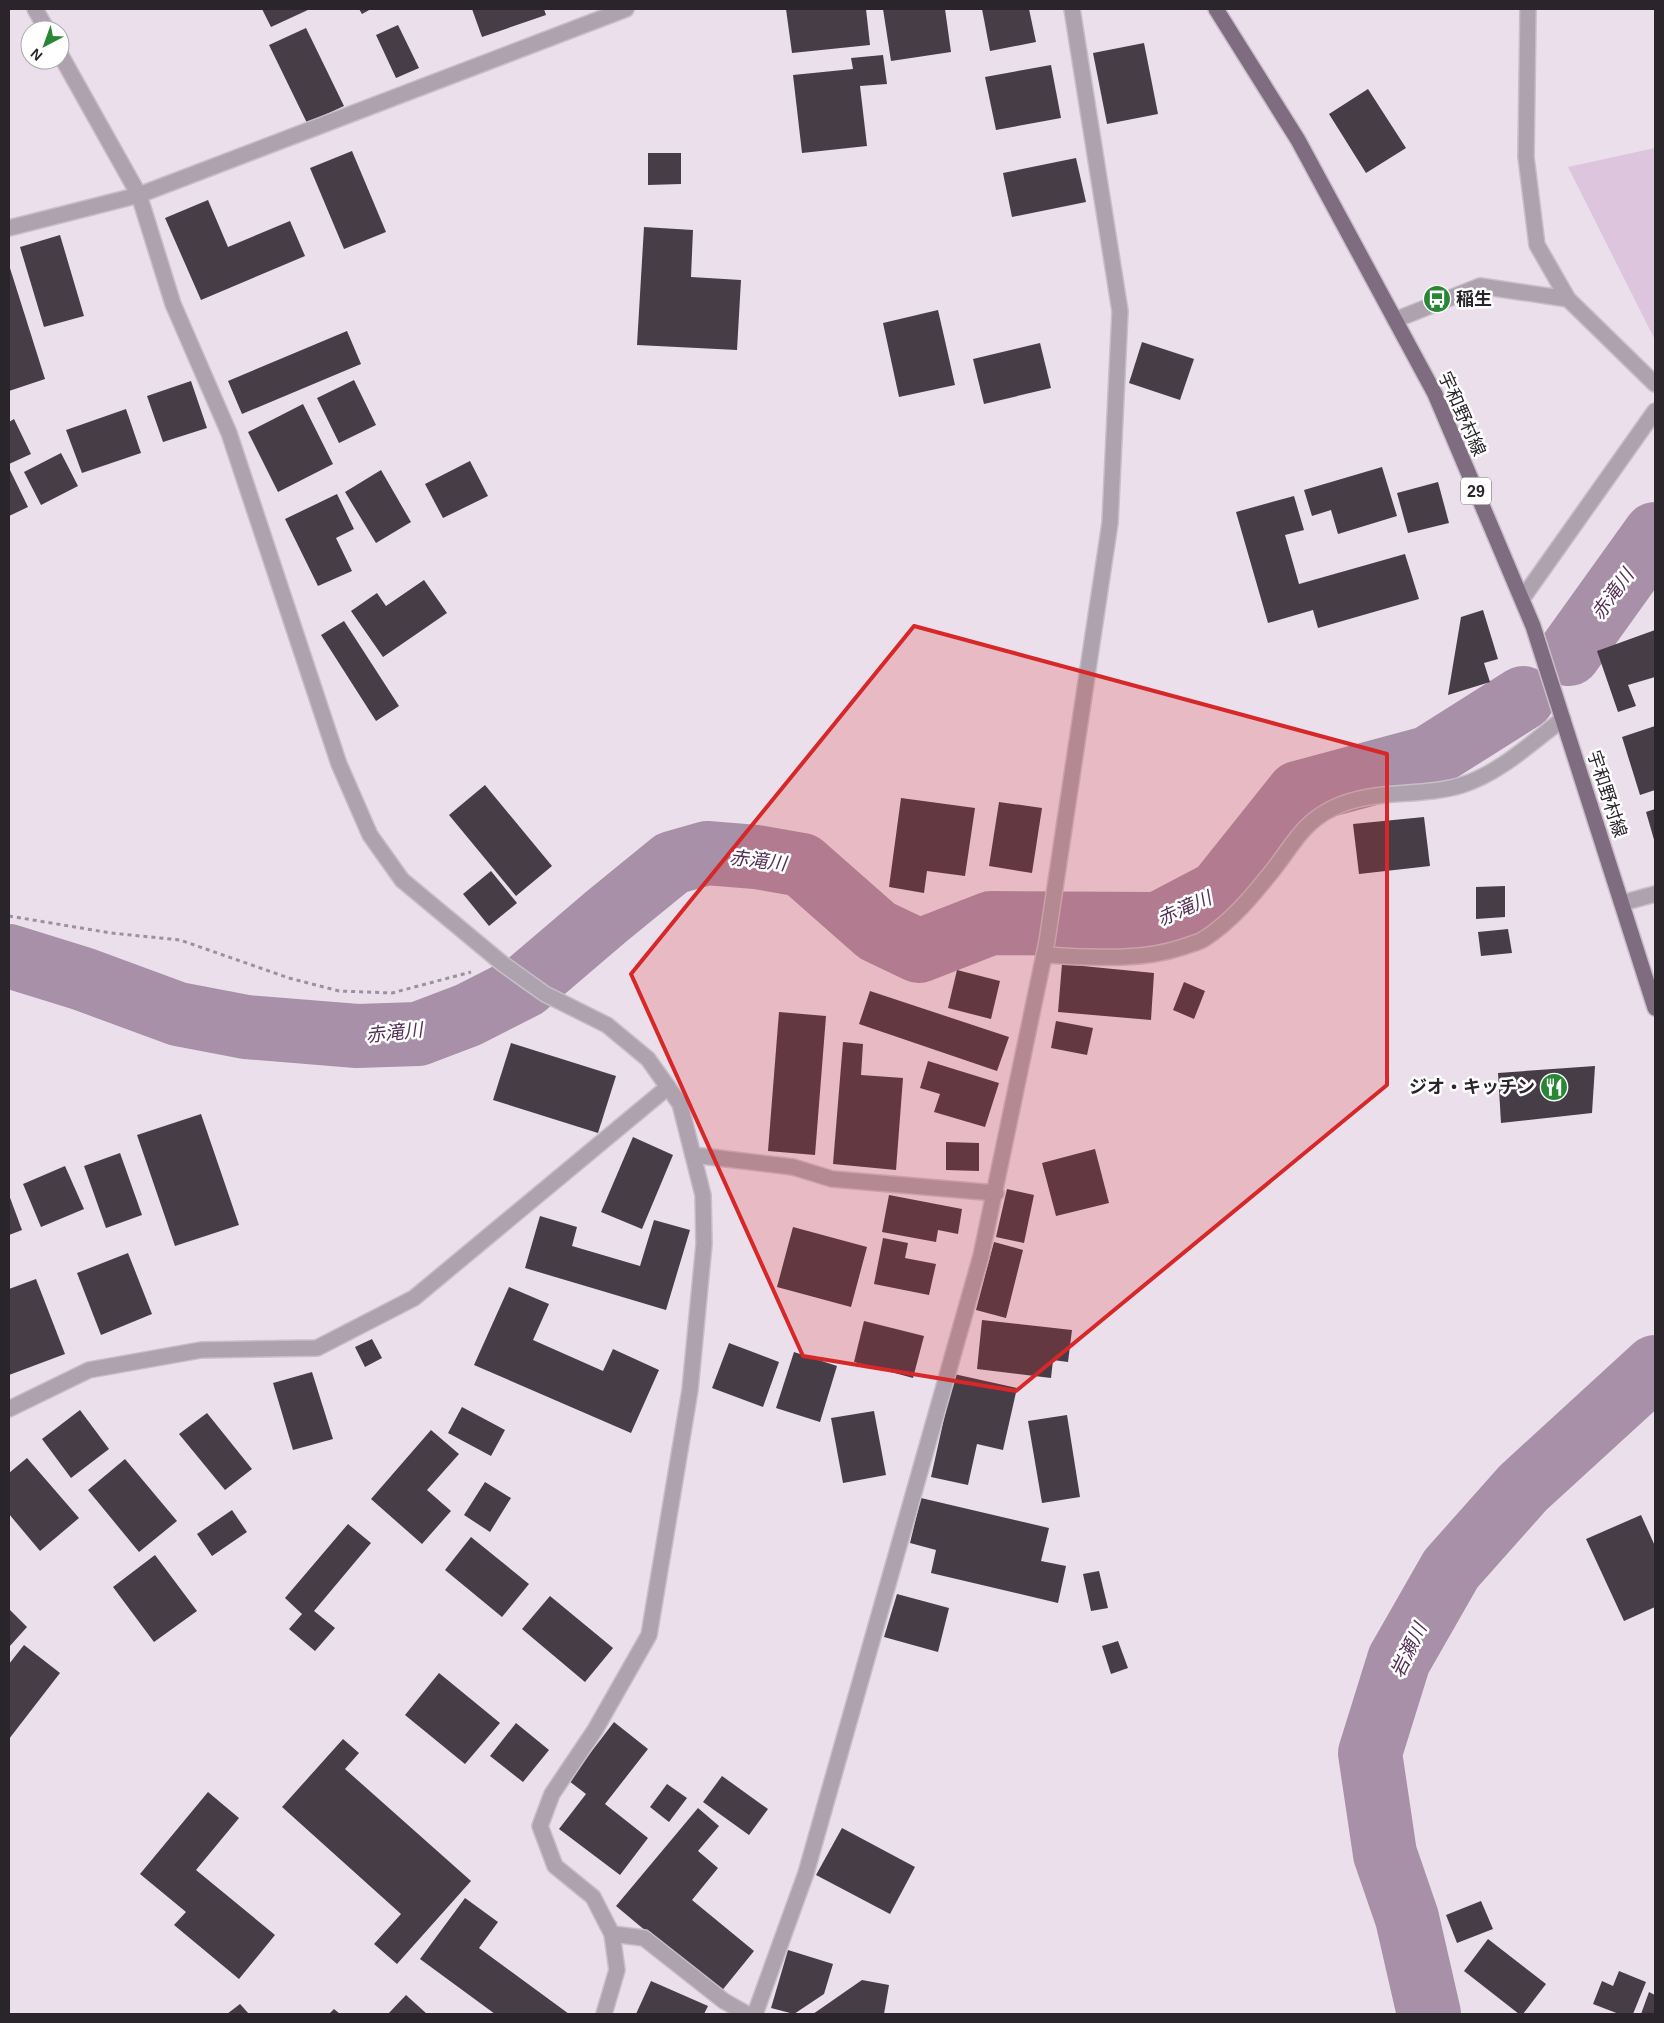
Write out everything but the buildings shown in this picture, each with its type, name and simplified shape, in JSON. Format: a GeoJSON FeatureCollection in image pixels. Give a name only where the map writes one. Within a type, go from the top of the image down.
{"type":"FeatureCollection","features":[{"type":"Feature","properties":{"kind":"main road","name":"宇和野村線"},"geometry":{"type":"LineString","coordinates":[[1216,9],[1298,140],[1435,394],[1533,626],[1655,1008]]}},
{"type":"Feature","properties":{"kind":"street"},"geometry":{"type":"LineString","coordinates":[[35,9],[41,20]]}},
{"type":"Feature","properties":{"kind":"street"},"geometry":{"type":"LineString","coordinates":[[9,228],[139,196],[626,9]]}},
{"type":"Feature","properties":{"kind":"street"},"geometry":{"type":"LineString","coordinates":[[754,2014],[811,1854],[982,1256],[1046,948],[1110,523],[1120,311],[1072,9]]}},
{"type":"Feature","properties":{"kind":"street"},"geometry":{"type":"LineString","coordinates":[[1528,9],[1526,157],[1536,245],[1568,299],[1655,384]]}},
{"type":"Feature","properties":{"kind":"street"},"geometry":{"type":"LineString","coordinates":[[69,70],[139,196],[174,304],[229,433],[339,764],[370,835],[402,880],[503,964],[545,994],[607,1025],[648,1059],[680,1104],[703,1195],[702,1264],[690,1390],[648,1635],[595,1730],[552,1794],[540,1826],[555,1866],[593,1897],[612,1934],[617,1970],[604,2014]]}},
{"type":"Feature","properties":{"kind":"street"},"geometry":{"type":"LineString","coordinates":[[1395,320],[1480,286],[1568,299]]}},
{"type":"Feature","properties":{"kind":"street"},"geometry":{"type":"LineString","coordinates":[[1522,599],[1655,411]]}},
{"type":"Feature","properties":{"kind":"street"},"geometry":{"type":"LineString","coordinates":[[1046,948],[1122,958],[1163,953],[1203,940],[1237,913],[1275,868],[1302,829],[1332,808],[1366,796],[1424,792],[1462,785],[1494,771],[1563,719]]}},
{"type":"Feature","properties":{"kind":"street"},"geometry":{"type":"LineString","coordinates":[[1622,903],[1655,894]]}},
{"type":"Feature","properties":{"kind":"street"},"geometry":{"type":"LineString","coordinates":[[9,1409],[89,1370],[201,1350],[317,1348],[414,1298],[668,1087]]}},
{"type":"Feature","properties":{"kind":"street"},"geometry":{"type":"LineString","coordinates":[[693,1155],[793,1167],[832,1179],[996,1194]]}},
{"type":"Feature","properties":{"kind":"street"},"geometry":{"type":"LineString","coordinates":[[612,1934],[644,1938],[724,2001],[747,2014]]}},
{"type":"Feature","properties":{"kind":"path"},"geometry":{"type":"LineString","coordinates":[[9,916],[112,933],[180,940],[290,978],[339,991],[392,993],[503,964]]}},
{"type":"Feature","properties":{"kind":"highlighted area"},"geometry":{"type":"Polygon","coordinates":[[[914,626],[1387,754],[1387,1085],[1016,1391],[803,1356],[631,974],[914,626]]]}},
{"type":"Feature","properties":{"kind":"shaded area"},"geometry":{"type":"Polygon","coordinates":[[[1655,148],[1655,340],[1568,167],[1655,148]]]}},
{"type":"Feature","properties":{"kind":"waterway","name":"赤滝川"},"geometry":{"type":"LineString","coordinates":[[1569,654],[1655,534]]}},
{"type":"Feature","properties":{"kind":"waterway","name":"赤滝川"},"geometry":{"type":"LineString","coordinates":[[9,956],[83,979],[178,1014],[246,1027],[357,1036],[418,1034],[468,1015],[525,986],[672,863],[707,853],[756,857],[802,865],[877,931],[919,951],[991,923],[1158,924],[1219,892],[1298,793],[1428,758],[1523,698]]}},
{"type":"Feature","properties":{"kind":"waterway","name":"岩瀬川"},"geometry":{"type":"LineString","coordinates":[[1429,2014],[1407,1918],[1385,1854],[1370,1753],[1399,1660],[1451,1569],[1523,1488],[1655,1367]]}},
{"type":"Feature","properties":{"kind":"place","name":"稲生"},"geometry":{"type":"Point","coordinates":[1437,299]}},
{"type":"Feature","properties":{"kind":"place","name":"ジオ・キッチン"},"geometry":{"type":"Point","coordinates":[1554,1087]}}]}
